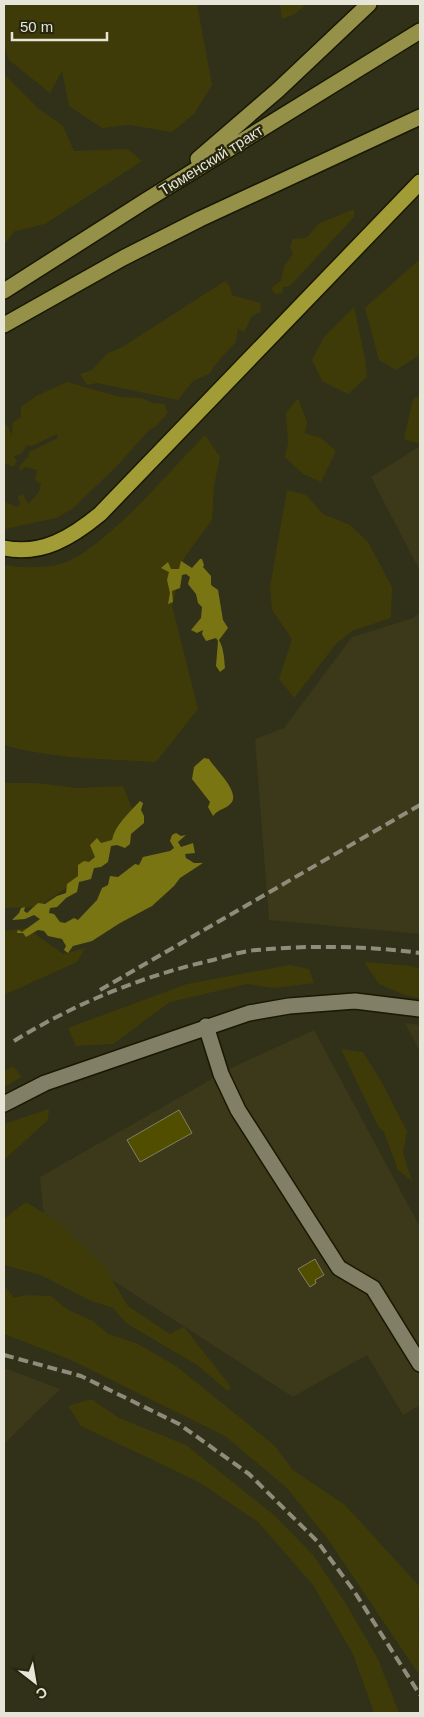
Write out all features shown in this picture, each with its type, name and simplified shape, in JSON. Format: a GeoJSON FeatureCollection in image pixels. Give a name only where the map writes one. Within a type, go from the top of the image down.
{"type":"FeatureCollection","features":[{"type":"Feature","properties":{"kind":"highway"},"geometry":{"type":"LineString","coordinates":[[4,548],[28,550],[49,546],[68,538],[100,514],[420,182]]}},
{"type":"Feature","properties":{"kind":"main road"},"geometry":{"type":"LineString","coordinates":[[145,201],[278,90],[369,4]]}},
{"type":"Feature","properties":{"kind":"main road","name":"Тюменский тракт"},"geometry":{"type":"LineString","coordinates":[[4,292],[145,201],[420,31]]}},
{"type":"Feature","properties":{"kind":"main road"},"geometry":{"type":"LineString","coordinates":[[352,148],[420,111]]}},
{"type":"Feature","properties":{"kind":"main road"},"geometry":{"type":"LineString","coordinates":[[4,325],[123,258],[192,223],[420,117]]}},
{"type":"Feature","properties":{"kind":"street"},"geometry":{"type":"LineString","coordinates":[[4,1104],[45,1083],[206,1026],[249,1013],[322,1003],[355,1001],[420,1009]]}},
{"type":"Feature","properties":{"kind":"street"},"geometry":{"type":"LineString","coordinates":[[206,1026],[229,1093],[253,1133],[339,1268],[373,1288],[420,1364]]}},
{"type":"Feature","properties":{"kind":"shaded area"},"geometry":{"type":"Polygon","coordinates":[[[4,4],[197,4],[212,85],[194,114],[172,132],[130,125],[102,128],[69,106],[62,71],[50,93],[9,60],[4,45],[4,4]]]}},
{"type":"Feature","properties":{"kind":"shaded area"},"geometry":{"type":"Polygon","coordinates":[[[280,4],[306,4],[295,14],[282,19],[280,4]]]}},
{"type":"Feature","properties":{"kind":"shaded area"},"geometry":{"type":"Polygon","coordinates":[[[4,74],[39,109],[63,126],[74,151],[128,149],[142,161],[45,224],[15,231],[4,245],[4,74]]]}},
{"type":"Feature","properties":{"kind":"shaded area"},"geometry":{"type":"Polygon","coordinates":[[[354,209],[354,217],[290,286],[283,287],[282,293],[275,294],[271,288],[281,281],[284,266],[293,254],[290,247],[293,239],[306,238],[320,223],[354,209]]]}},
{"type":"Feature","properties":{"kind":"shaded area"},"geometry":{"type":"Polygon","coordinates":[[[420,259],[420,355],[396,370],[379,360],[365,308],[420,259]]]}},
{"type":"Feature","properties":{"kind":"shaded area"},"geometry":{"type":"Polygon","coordinates":[[[225,281],[230,286],[232,295],[260,303],[261,312],[252,316],[244,332],[238,329],[236,342],[209,374],[193,381],[178,400],[97,383],[87,385],[80,374],[92,370],[107,354],[124,346],[225,281]]]}},
{"type":"Feature","properties":{"kind":"shaded area"},"geometry":{"type":"Polygon","coordinates":[[[354,307],[365,358],[367,377],[348,394],[322,381],[312,360],[324,337],[354,307]]]}},
{"type":"Feature","properties":{"kind":"shaded area"},"geometry":{"type":"Polygon","coordinates":[[[67,382],[120,397],[142,398],[152,403],[164,404],[168,413],[72,509],[56,518],[5,529],[4,501],[17,507],[20,505],[18,496],[23,494],[28,504],[39,492],[41,484],[35,480],[37,470],[26,467],[19,471],[20,465],[28,457],[29,452],[58,438],[57,434],[32,446],[27,445],[21,454],[13,456],[17,461],[13,467],[4,463],[4,423],[12,436],[13,422],[21,417],[21,407],[36,396],[67,382]]]}},
{"type":"Feature","properties":{"kind":"shaded area"},"geometry":{"type":"Polygon","coordinates":[[[420,395],[420,444],[404,439],[413,399],[420,395]]]}},
{"type":"Feature","properties":{"kind":"shaded area"},"geometry":{"type":"Polygon","coordinates":[[[298,398],[307,422],[305,433],[321,438],[336,451],[321,482],[303,474],[285,457],[288,443],[286,413],[298,398]]]}},
{"type":"Feature","properties":{"kind":"shaded area"},"geometry":{"type":"Polygon","coordinates":[[[205,435],[220,457],[214,486],[212,520],[184,558],[172,606],[198,709],[156,762],[60,756],[4,745],[4,565],[44,567],[57,565],[75,558],[94,545],[135,509],[205,435]]]}},
{"type":"Feature","properties":{"kind":"shaded area"},"geometry":{"type":"Polygon","coordinates":[[[420,446],[420,571],[371,477],[420,446]]]}},
{"type":"Feature","properties":{"kind":"shaded area"},"geometry":{"type":"Polygon","coordinates":[[[287,490],[306,495],[323,514],[350,525],[368,542],[392,587],[391,618],[352,631],[336,644],[294,698],[279,679],[292,639],[272,610],[270,587],[287,490]]]}},
{"type":"Feature","properties":{"kind":"shaded area"},"geometry":{"type":"Polygon","coordinates":[[[202,559],[203,567],[211,576],[211,585],[218,590],[223,620],[228,628],[219,640],[223,650],[225,668],[220,672],[216,666],[218,641],[216,638],[206,641],[202,634],[203,630],[197,633],[191,630],[201,618],[202,607],[198,603],[196,594],[188,584],[190,577],[186,574],[182,575],[180,588],[172,591],[173,602],[168,604],[170,593],[167,580],[169,572],[161,568],[168,562],[171,569],[179,569],[181,561],[192,568],[202,559]]]}},
{"type":"Feature","properties":{"kind":"shaded area"},"geometry":{"type":"Polygon","coordinates":[[[420,612],[420,934],[269,920],[255,739],[284,728],[352,637],[413,618],[420,612]]]}},
{"type":"Feature","properties":{"kind":"shaded area"},"geometry":{"type":"Polygon","coordinates":[[[204,758],[209,759],[225,779],[232,791],[233,797],[232,802],[228,806],[213,816],[208,807],[210,802],[192,779],[194,767],[204,758]]]}},
{"type":"Feature","properties":{"kind":"shaded area"},"geometry":{"type":"Polygon","coordinates":[[[4,783],[36,783],[77,788],[123,786],[134,813],[104,855],[72,884],[38,907],[4,908],[4,783]]]}},
{"type":"Feature","properties":{"kind":"shaded area"},"geometry":{"type":"Polygon","coordinates":[[[140,801],[143,803],[141,810],[144,816],[144,823],[131,834],[130,844],[125,848],[117,845],[111,846],[108,862],[101,867],[94,868],[91,879],[79,882],[77,892],[66,898],[57,907],[50,908],[49,913],[54,914],[60,922],[65,923],[74,918],[78,920],[97,900],[102,888],[108,885],[110,876],[118,877],[135,864],[139,865],[143,857],[170,851],[174,848],[170,841],[172,835],[176,833],[181,836],[186,835],[178,842],[181,847],[193,843],[195,853],[185,854],[186,858],[194,863],[203,863],[180,878],[152,906],[92,941],[73,946],[68,953],[64,950],[66,946],[62,939],[48,936],[44,931],[38,930],[26,937],[23,933],[17,933],[18,930],[22,932],[40,919],[34,915],[25,919],[12,920],[21,908],[25,907],[24,911],[27,913],[38,903],[45,904],[57,896],[66,893],[67,884],[78,876],[78,865],[84,861],[89,862],[95,857],[90,845],[97,838],[101,843],[112,840],[119,824],[140,801]]]}},
{"type":"Feature","properties":{"kind":"shaded area"},"geometry":{"type":"Polygon","coordinates":[[[27,928],[63,954],[85,948],[77,962],[4,995],[4,931],[27,928]]]}},
{"type":"Feature","properties":{"kind":"shaded area"},"geometry":{"type":"Polygon","coordinates":[[[364,962],[411,966],[420,969],[420,998],[405,995],[379,984],[364,962]]]}},
{"type":"Feature","properties":{"kind":"shaded area"},"geometry":{"type":"Polygon","coordinates":[[[290,965],[309,969],[314,983],[274,988],[247,984],[170,1002],[113,1044],[76,1046],[68,1028],[187,984],[290,965]]]}},
{"type":"Feature","properties":{"kind":"shaded area"},"geometry":{"type":"Polygon","coordinates":[[[405,1023],[420,1025],[420,1052],[405,1023]]]}},
{"type":"Feature","properties":{"kind":"shaded area"},"geometry":{"type":"Polygon","coordinates":[[[314,1030],[420,1227],[420,1405],[403,1415],[367,1355],[293,1397],[46,1237],[40,1177],[231,1068],[314,1030]]]}},
{"type":"Feature","properties":{"kind":"shaded area"},"geometry":{"type":"Polygon","coordinates":[[[341,1049],[363,1052],[381,1081],[407,1131],[403,1153],[412,1181],[398,1170],[384,1132],[378,1126],[341,1049]]]}},
{"type":"Feature","properties":{"kind":"shaded area"},"geometry":{"type":"Polygon","coordinates":[[[13,1066],[22,1077],[4,1087],[4,1071],[13,1066]]]}},
{"type":"Feature","properties":{"kind":"shaded area"},"geometry":{"type":"Polygon","coordinates":[[[49,1109],[48,1120],[4,1160],[4,1124],[49,1109]]]}},
{"type":"Feature","properties":{"kind":"shaded area"},"geometry":{"type":"Polygon","coordinates":[[[26,1202],[57,1221],[104,1266],[128,1306],[170,1334],[184,1327],[231,1387],[228,1391],[197,1365],[126,1323],[113,1308],[89,1300],[41,1275],[4,1265],[4,1219],[26,1202]]]}},
{"type":"Feature","properties":{"kind":"shaded area"},"geometry":{"type":"Polygon","coordinates":[[[4,1285],[14,1298],[25,1295],[51,1296],[68,1310],[93,1321],[108,1334],[136,1343],[176,1366],[274,1445],[293,1470],[345,1505],[420,1587],[418,1620],[420,1676],[327,1538],[286,1487],[225,1436],[71,1360],[4,1334],[4,1285]]]}},
{"type":"Feature","properties":{"kind":"shaded area"},"geometry":{"type":"Polygon","coordinates":[[[4,1368],[60,1389],[4,1444],[4,1368]]]}},
{"type":"Feature","properties":{"kind":"shaded area"},"geometry":{"type":"Polygon","coordinates":[[[91,1399],[119,1418],[186,1445],[275,1516],[313,1555],[346,1604],[378,1659],[399,1713],[374,1713],[353,1654],[313,1585],[258,1522],[199,1482],[81,1426],[68,1406],[91,1399]]]}},
{"type":"Feature","properties":{"kind":"building"},"geometry":{"type":"Polygon","coordinates":[[[179,1110],[192,1133],[140,1162],[127,1140],[179,1110]]]}},
{"type":"Feature","properties":{"kind":"building"},"geometry":{"type":"Polygon","coordinates":[[[315,1259],[324,1275],[315,1280],[316,1283],[310,1287],[298,1269],[315,1259]]]}},
{"type":"Feature","properties":{"kind":"railway"},"geometry":{"type":"LineString","coordinates":[[100,990],[420,805]]}},
{"type":"Feature","properties":{"kind":"railway"},"geometry":{"type":"LineString","coordinates":[[14,1041],[37,1027],[110,992],[161,974],[241,953],[277,948],[318,947],[380,949],[420,953]]}},
{"type":"Feature","properties":{"kind":"railway"},"geometry":{"type":"LineString","coordinates":[[4,1355],[81,1376],[179,1424],[249,1474],[317,1541],[354,1591],[420,1695]]}}]}
